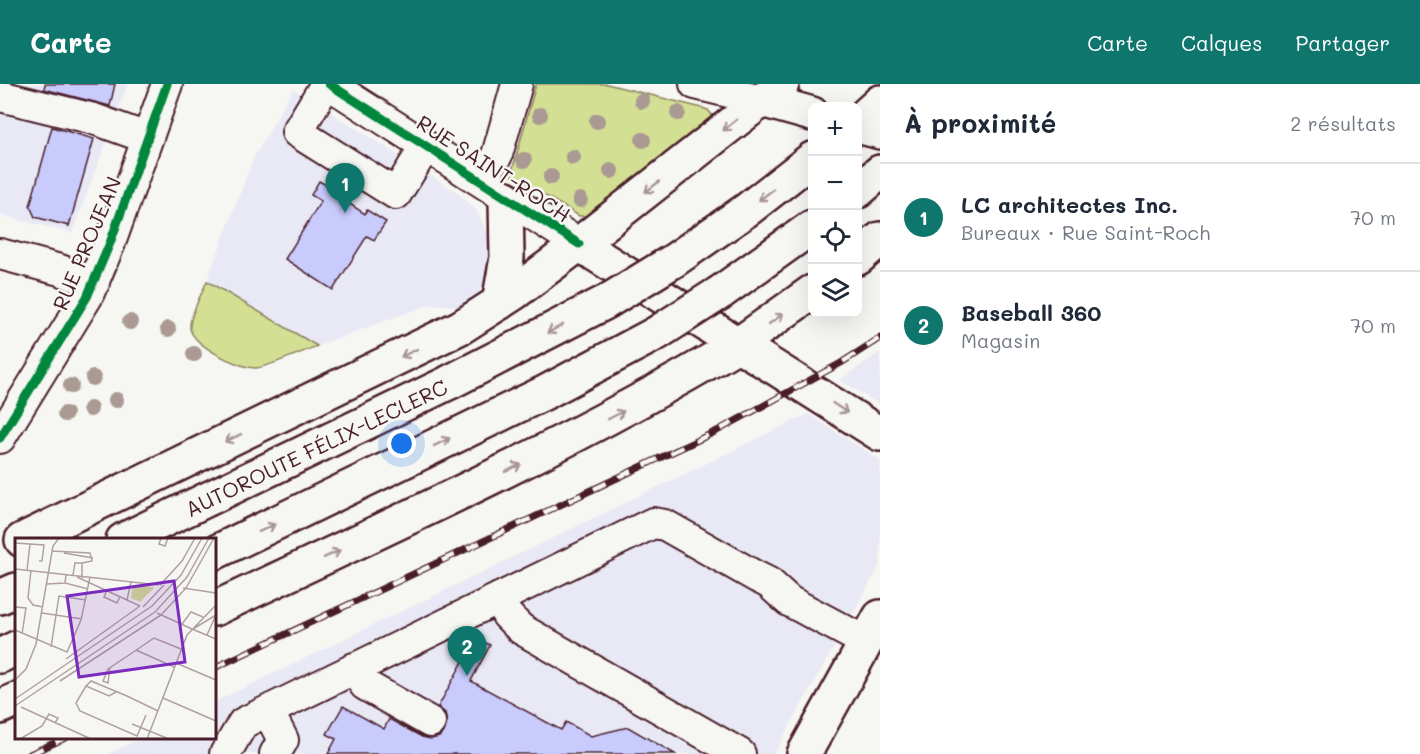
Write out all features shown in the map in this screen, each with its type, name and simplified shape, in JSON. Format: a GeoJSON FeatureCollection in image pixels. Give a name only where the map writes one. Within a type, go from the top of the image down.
{"type":"FeatureCollection","features":[{"type":"Feature","properties":{"kind":"main road"},"geometry":{"type":"LineString","coordinates":[[26,538],[446,335],[499,303],[579,244],[772,92],[808,111]]}},
{"type":"Feature","properties":{"kind":"main road"},"geometry":{"type":"LineString","coordinates":[[862,120],[880,102]]}},
{"type":"Feature","properties":{"kind":"main road"},"geometry":{"type":"LineString","coordinates":[[862,125],[880,132]]}},
{"type":"Feature","properties":{"kind":"main road","name":"AUTOROUTE FÉLIX-LECLERC"},"geometry":{"type":"LineString","coordinates":[[127,538],[439,387],[606,302],[673,261],[748,209],[808,163]]}},
{"type":"Feature","properties":{"kind":"main road"},"geometry":{"type":"LineString","coordinates":[[862,188],[880,172]]}},
{"type":"Feature","properties":{"kind":"main road"},"geometry":{"type":"LineString","coordinates":[[494,190],[507,258],[499,303]]}},
{"type":"Feature","properties":{"kind":"main road"},"geometry":{"type":"LineString","coordinates":[[216,552],[537,397],[657,333],[728,287],[808,231]]}},
{"type":"Feature","properties":{"kind":"main road"},"geometry":{"type":"LineString","coordinates":[[862,255],[880,240]]}},
{"type":"Feature","properties":{"kind":"main road","name":"RUE SAINT-ROCH"},"geometry":{"type":"LineString","coordinates":[[579,244],[880,434]]}},
{"type":"Feature","properties":{"kind":"main road"},"geometry":{"type":"LineString","coordinates":[[216,608],[525,462],[647,398],[739,344],[808,296]]}},
{"type":"Feature","properties":{"kind":"main road"},"geometry":{"type":"LineString","coordinates":[[0,550],[15,542]]}},
{"type":"Feature","properties":{"kind":"main road"},"geometry":{"type":"LineString","coordinates":[[0,597],[15,590]]}},
{"type":"Feature","properties":{"kind":"main road"},"geometry":{"type":"LineString","coordinates":[[808,752],[873,630]]}},
{"type":"Feature","properties":{"kind":"main road"},"geometry":{"type":"LineString","coordinates":[[0,656],[15,648]]}},
{"type":"Feature","properties":{"kind":"main road"},"geometry":{"type":"LineString","coordinates":[[0,707],[15,700]]}},
{"type":"Feature","properties":{"kind":"street","name":"RUE PROJEAN"},"geometry":{"type":"LineString","coordinates":[[0,438],[81,310],[94,283],[167,84]]}},
{"type":"Feature","properties":{"kind":"street"},"geometry":{"type":"LineString","coordinates":[[328,84],[297,132],[396,194],[426,146]]}},
{"type":"Feature","properties":{"kind":"street","name":"RUE SAINT-ROCH"},"geometry":{"type":"LineString","coordinates":[[328,84],[579,244]]}},
{"type":"Feature","properties":{"kind":"street"},"geometry":{"type":"LineString","coordinates":[[494,190],[496,155],[517,84]]}},
{"type":"Feature","properties":{"kind":"street"},"geometry":{"type":"LineString","coordinates":[[695,84],[772,92]]}},
{"type":"Feature","properties":{"kind":"street"},"geometry":{"type":"LineString","coordinates":[[0,96],[94,120],[147,138]]}},
{"type":"Feature","properties":{"kind":"street"},"geometry":{"type":"LineString","coordinates":[[0,254],[60,270],[94,283]]}},
{"type":"Feature","properties":{"kind":"street"},"geometry":{"type":"LineString","coordinates":[[225,754],[243,723],[657,523],[665,525],[769,584],[789,601],[873,630]]}},
{"type":"Feature","properties":{"kind":"street"},"geometry":{"type":"LineString","coordinates":[[499,598],[507,615],[521,629],[740,754]]}},
{"type":"Feature","properties":{"kind":"street"},"geometry":{"type":"LineString","coordinates":[[354,668],[365,685],[430,722]]}},
{"type":"Feature","properties":{"kind":"street"},"geometry":{"type":"LineString","coordinates":[[268,711],[283,740],[275,754]]}},
{"type":"Feature","properties":{"kind":"shaded area"},"geometry":{"type":"Polygon","coordinates":[[[0,84],[128,84],[72,233],[0,215],[0,84]]]}},
{"type":"Feature","properties":{"kind":"shaded area"},"geometry":{"type":"Polygon","coordinates":[[[293,89],[457,192],[477,211],[488,235],[488,260],[493,261],[485,285],[468,307],[431,304],[317,346],[207,281],[253,159],[293,89]]]}},
{"type":"Feature","properties":{"kind":"shaded area"},"geometry":{"type":"Polygon","coordinates":[[[880,352],[880,405],[840,380],[880,352]]]}},
{"type":"Feature","properties":{"kind":"shaded area"},"geometry":{"type":"Polygon","coordinates":[[[808,414],[880,460],[880,565],[774,754],[108,754],[140,739],[216,739],[216,702],[808,414]]]}},
{"type":"Feature","properties":{"kind":"green space"},"geometry":{"type":"Polygon","coordinates":[[[536,84],[607,84],[702,108],[708,110],[712,115],[587,216],[579,216],[511,175],[536,84]]]}},
{"type":"Feature","properties":{"kind":"green space"},"geometry":{"type":"Polygon","coordinates":[[[207,281],[317,346],[256,368],[238,364],[216,354],[197,340],[190,325],[207,281]]]}},
{"type":"Feature","properties":{"kind":"building"},"geometry":{"type":"Polygon","coordinates":[[[45,84],[115,84],[110,106],[44,89],[45,84]]]}},
{"type":"Feature","properties":{"kind":"building"},"geometry":{"type":"Polygon","coordinates":[[[52,127],[94,139],[69,226],[35,217],[30,206],[52,127]]]}},
{"type":"Feature","properties":{"kind":"building"},"geometry":{"type":"Polygon","coordinates":[[[319,181],[335,190],[334,194],[365,214],[367,210],[386,222],[374,240],[367,236],[333,290],[285,259],[321,201],[311,195],[319,181]]]}},
{"type":"Feature","properties":{"kind":"building"},"geometry":{"type":"Polygon","coordinates":[[[476,638],[490,645],[471,681],[561,730],[566,722],[591,736],[628,727],[675,754],[328,754],[336,739],[327,734],[343,706],[384,729],[389,719],[422,737],[431,739],[439,737],[445,730],[447,721],[445,713],[438,707],[476,638]]]}},
{"type":"Feature","properties":{"kind":"railway"},"geometry":{"type":"LineString","coordinates":[[216,667],[717,431],[841,363],[880,338]]}},
{"type":"Feature","properties":{"kind":"railway"},"geometry":{"type":"LineString","coordinates":[[30,754],[63,739]]}},
{"type":"Feature","properties":{"kind":"cycle path"},"geometry":{"type":"LineString","coordinates":[[0,438],[87,297],[110,243],[167,84]]}},
{"type":"Feature","properties":{"kind":"cycle path"},"geometry":{"type":"LineString","coordinates":[[329,84],[579,244]]}},
{"type":"Feature","properties":{"kind":"place","name":"LC architectes Inc."},"geometry":{"type":"Point","coordinates":[345,213]}},
{"type":"Feature","properties":{"kind":"place","name":"Baseball 360"},"geometry":{"type":"Point","coordinates":[467,676]}}]}
